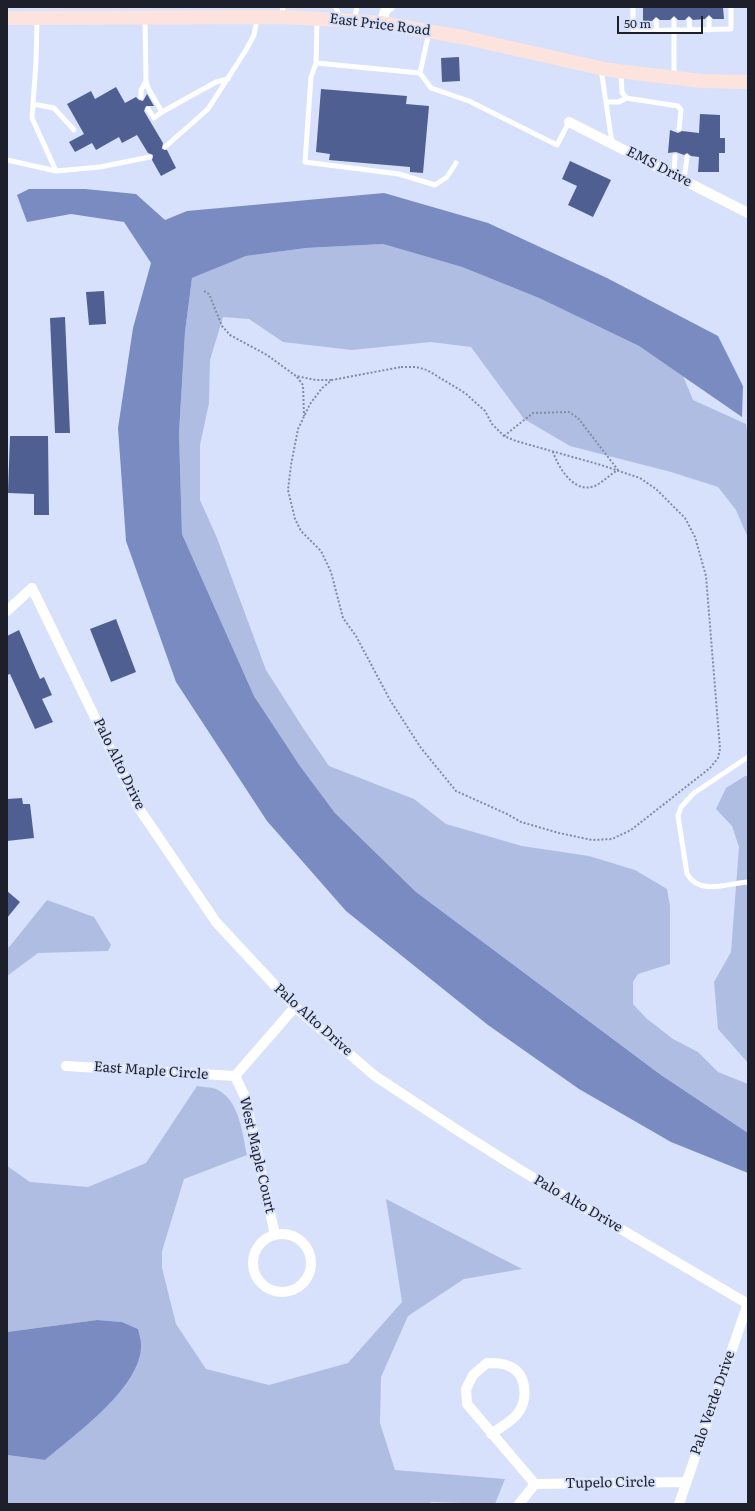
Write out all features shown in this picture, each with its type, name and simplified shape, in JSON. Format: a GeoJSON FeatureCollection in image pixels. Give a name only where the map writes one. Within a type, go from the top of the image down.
{"type":"FeatureCollection","features":[{"type":"Feature","properties":{"kind":"main road","name":"East Price Road"},"geometry":{"type":"LineString","coordinates":[[7,18],[258,17],[283,12],[317,18],[338,13],[354,21],[381,23],[429,31],[621,72],[674,78],[748,82]]}},
{"type":"Feature","properties":{"kind":"street"},"geometry":{"type":"LineString","coordinates":[[381,23],[386,9],[390,7]]}},
{"type":"Feature","properties":{"kind":"street","name":"EMS Drive"},"geometry":{"type":"LineString","coordinates":[[570,122],[748,214]]}},
{"type":"Feature","properties":{"kind":"street","name":"Palo Alto Drive"},"geometry":{"type":"LineString","coordinates":[[7,611],[32,588],[140,810],[216,922],[295,1008],[375,1076],[457,1130],[517,1168],[748,1303]]}},
{"type":"Feature","properties":{"kind":"street"},"geometry":{"type":"LineString","coordinates":[[235,1076],[295,1008]]}},
{"type":"Feature","properties":{"kind":"street","name":"East Maple Circle"},"geometry":{"type":"LineString","coordinates":[[66,1066],[235,1076]]}},
{"type":"Feature","properties":{"kind":"street","name":"West Maple Court"},"geometry":{"type":"LineString","coordinates":[[235,1076],[245,1097],[275,1235]]}},
{"type":"Feature","properties":{"kind":"street"},"geometry":{"type":"LineString","coordinates":[[275,1235],[293,1236],[301,1241],[307,1248],[310,1256],[309,1274],[297,1288],[289,1292],[279,1292],[269,1289],[261,1283],[255,1275],[253,1265],[254,1255],[258,1246],[266,1239],[275,1235]]}},
{"type":"Feature","properties":{"kind":"street","name":"Palo Verde Drive"},"geometry":{"type":"LineString","coordinates":[[679,1504],[748,1303]]}},
{"type":"Feature","properties":{"kind":"street"},"geometry":{"type":"LineString","coordinates":[[492,1434],[517,1414],[524,1404],[525,1391],[522,1379],[513,1368],[500,1363],[487,1362],[473,1375],[466,1388],[467,1404],[492,1434],[535,1484],[520,1504]]}},
{"type":"Feature","properties":{"kind":"street","name":"Tupelo Circle"},"geometry":{"type":"LineString","coordinates":[[535,1484],[686,1482]]}},
{"type":"Feature","properties":{"kind":"lane"},"geometry":{"type":"LineString","coordinates":[[354,21],[357,7]]}},
{"type":"Feature","properties":{"kind":"lane"},"geometry":{"type":"LineString","coordinates":[[633,7],[633,31],[731,30],[731,7]]}},
{"type":"Feature","properties":{"kind":"lane"},"geometry":{"type":"LineString","coordinates":[[165,147],[208,109],[254,35],[258,17]]}},
{"type":"Feature","properties":{"kind":"lane"},"geometry":{"type":"LineString","coordinates":[[37,18],[32,118],[56,171]]}},
{"type":"Feature","properties":{"kind":"lane"},"geometry":{"type":"LineString","coordinates":[[145,18],[146,81],[148,88],[162,112]]}},
{"type":"Feature","properties":{"kind":"lane"},"geometry":{"type":"LineString","coordinates":[[317,18],[316,63],[311,77],[304,162],[399,174],[435,185],[447,177],[456,163]]}},
{"type":"Feature","properties":{"kind":"lane"},"geometry":{"type":"LineString","coordinates":[[709,19],[709,30]]}},
{"type":"Feature","properties":{"kind":"lane"},"geometry":{"type":"LineString","coordinates":[[656,20],[657,31]]}},
{"type":"Feature","properties":{"kind":"lane"},"geometry":{"type":"LineString","coordinates":[[674,20],[674,78]]}},
{"type":"Feature","properties":{"kind":"lane"},"geometry":{"type":"LineString","coordinates":[[689,20],[690,30]]}},
{"type":"Feature","properties":{"kind":"lane"},"geometry":{"type":"LineString","coordinates":[[420,73],[429,31]]}},
{"type":"Feature","properties":{"kind":"lane"},"geometry":{"type":"LineString","coordinates":[[316,63],[420,73],[431,88],[469,100],[557,145],[570,122]]}},
{"type":"Feature","properties":{"kind":"lane"},"geometry":{"type":"LineString","coordinates":[[601,68],[612,143]]}},
{"type":"Feature","properties":{"kind":"lane"},"geometry":{"type":"LineString","coordinates":[[621,72],[622,92],[626,98]]}},
{"type":"Feature","properties":{"kind":"lane"},"geometry":{"type":"LineString","coordinates":[[148,109],[154,118],[216,82],[228,79]]}},
{"type":"Feature","properties":{"kind":"lane"},"geometry":{"type":"LineString","coordinates":[[141,97],[141,90],[146,81]]}},
{"type":"Feature","properties":{"kind":"lane"},"geometry":{"type":"LineString","coordinates":[[606,102],[619,102],[626,98],[678,106],[681,110],[679,129]]}},
{"type":"Feature","properties":{"kind":"lane"},"geometry":{"type":"LineString","coordinates":[[33,104],[54,108],[74,130]]}},
{"type":"Feature","properties":{"kind":"lane"},"geometry":{"type":"LineString","coordinates":[[674,175],[675,156]]}},
{"type":"Feature","properties":{"kind":"lane"},"geometry":{"type":"LineString","coordinates":[[7,160],[56,171],[100,167],[150,157]]}},
{"type":"Feature","properties":{"kind":"lane"},"geometry":{"type":"LineString","coordinates":[[684,180],[687,157]]}},
{"type":"Feature","properties":{"kind":"lane"},"geometry":{"type":"LineString","coordinates":[[748,756],[694,794],[681,807],[678,816],[687,874],[691,880],[711,887],[729,886],[748,882]]}},
{"type":"Feature","properties":{"kind":"path"},"geometry":{"type":"LineString","coordinates":[[204,291],[209,294],[222,326],[230,335],[267,355],[296,376],[303,385],[304,417]]}},
{"type":"Feature","properties":{"kind":"path"},"geometry":{"type":"LineString","coordinates":[[296,376],[316,380],[332,380],[401,367],[416,367],[427,370],[465,393],[485,411],[492,424],[504,436],[553,452],[618,470],[640,478],[656,489],[684,518],[695,537],[706,576],[720,750],[718,758],[710,768],[639,825],[612,839],[592,840],[559,833],[521,822],[456,791],[409,732],[356,636],[343,618],[331,572],[321,551],[301,531],[294,520],[288,490],[297,436],[310,404],[322,388],[332,380]]}},
{"type":"Feature","properties":{"kind":"path"},"geometry":{"type":"LineString","coordinates":[[504,436],[533,413],[569,412],[578,418],[618,470]]}},
{"type":"Feature","properties":{"kind":"path"},"geometry":{"type":"LineString","coordinates":[[553,452],[567,478],[574,484],[586,487],[595,486],[618,470]]}},
{"type":"Feature","properties":{"kind":"shaded area"},"geometry":{"type":"Polygon","coordinates":[[[29,189],[85,189],[136,194],[165,220],[187,211],[384,193],[488,223],[607,278],[718,336],[743,386],[742,417],[639,346],[539,298],[462,267],[383,244],[306,248],[246,256],[192,278],[185,332],[179,433],[182,534],[254,696],[300,766],[335,813],[416,892],[661,1075],[748,1133],[748,1173],[671,1142],[579,1089],[488,1025],[346,911],[267,821],[176,682],[126,541],[118,428],[133,328],[151,263],[124,222],[71,214],[27,222],[17,195],[29,189]]]}},
{"type":"Feature","properties":{"kind":"shaded area"},"geometry":{"type":"Polygon","coordinates":[[[383,244],[462,267],[539,298],[639,346],[683,376],[693,400],[746,424],[748,437],[748,538],[736,510],[718,487],[671,472],[570,446],[524,419],[471,347],[431,342],[352,350],[283,342],[249,319],[223,317],[210,360],[209,403],[200,445],[200,500],[217,538],[266,670],[329,766],[414,799],[446,824],[522,846],[589,856],[635,870],[667,889],[670,906],[670,964],[638,974],[633,982],[633,1004],[646,1018],[673,1039],[698,1052],[718,1072],[748,1084],[748,1133],[661,1075],[416,892],[335,813],[300,766],[254,696],[182,534],[179,433],[185,332],[192,278],[246,256],[306,248],[383,244]]]}},
{"type":"Feature","properties":{"kind":"shaded area"},"geometry":{"type":"Polygon","coordinates":[[[745,776],[748,776],[748,1063],[718,1029],[714,982],[731,952],[739,847],[732,826],[716,809],[726,788],[745,776]]]}},
{"type":"Feature","properties":{"kind":"shaded area"},"geometry":{"type":"Polygon","coordinates":[[[47,900],[94,917],[111,945],[108,951],[38,953],[7,976],[7,948],[47,900]]]}},
{"type":"Feature","properties":{"kind":"shaded area"},"geometry":{"type":"Polygon","coordinates":[[[197,1086],[216,1089],[224,1094],[230,1101],[239,1118],[247,1155],[184,1179],[162,1251],[162,1268],[176,1324],[206,1369],[269,1385],[348,1363],[402,1302],[386,1199],[522,1269],[464,1279],[408,1316],[381,1377],[380,1423],[395,1470],[505,1479],[495,1504],[431,1502],[430,1504],[7,1504],[7,1455],[45,1460],[138,1329],[122,1322],[97,1320],[7,1332],[7,1166],[30,1182],[88,1187],[146,1163],[197,1086]]]}},
{"type":"Feature","properties":{"kind":"shaded area"},"geometry":{"type":"Polygon","coordinates":[[[97,1320],[122,1322],[138,1329],[141,1345],[138,1361],[130,1377],[119,1393],[104,1409],[45,1460],[7,1455],[7,1332],[97,1320]]]}},
{"type":"Feature","properties":{"kind":"building"},"geometry":{"type":"Polygon","coordinates":[[[643,7],[723,7],[724,19],[713,19],[709,15],[705,19],[693,20],[689,16],[685,20],[678,20],[674,16],[670,20],[660,20],[656,17],[652,21],[643,21],[643,7]]]}},
{"type":"Feature","properties":{"kind":"building"},"geometry":{"type":"Polygon","coordinates":[[[459,57],[460,81],[442,82],[441,58],[459,57]]]}},
{"type":"Feature","properties":{"kind":"building"},"geometry":{"type":"Polygon","coordinates":[[[116,87],[125,103],[136,97],[143,101],[147,94],[154,106],[146,106],[144,111],[163,143],[162,149],[167,150],[176,168],[161,176],[152,160],[153,155],[148,153],[137,135],[122,143],[119,137],[96,150],[92,143],[75,152],[69,142],[84,134],[67,104],[91,91],[95,99],[116,87]]]}},
{"type":"Feature","properties":{"kind":"building"},"geometry":{"type":"Polygon","coordinates":[[[321,89],[407,96],[406,104],[429,106],[423,173],[410,172],[410,167],[329,160],[330,154],[316,152],[321,89]]]}},
{"type":"Feature","properties":{"kind":"building"},"geometry":{"type":"Polygon","coordinates":[[[700,114],[720,115],[720,138],[725,138],[725,153],[719,153],[719,172],[698,172],[699,157],[691,156],[687,153],[684,155],[676,152],[668,153],[670,130],[678,133],[682,131],[699,133],[700,114]]]}},
{"type":"Feature","properties":{"kind":"building"},"geometry":{"type":"Polygon","coordinates":[[[570,161],[611,180],[593,217],[568,205],[577,186],[562,179],[570,161]]]}},
{"type":"Feature","properties":{"kind":"building"},"geometry":{"type":"Polygon","coordinates":[[[104,291],[106,324],[89,325],[86,292],[104,291]]]}},
{"type":"Feature","properties":{"kind":"building"},"geometry":{"type":"Polygon","coordinates":[[[65,317],[70,433],[55,433],[50,318],[65,317]]]}},
{"type":"Feature","properties":{"kind":"building"},"geometry":{"type":"Polygon","coordinates":[[[10,436],[48,436],[49,515],[34,515],[34,494],[8,493],[10,436]]]}},
{"type":"Feature","properties":{"kind":"building"},"geometry":{"type":"Polygon","coordinates":[[[116,619],[136,672],[111,682],[90,629],[116,619]]]}},
{"type":"Feature","properties":{"kind":"building"},"geometry":{"type":"Polygon","coordinates":[[[19,630],[40,679],[44,677],[52,695],[42,699],[53,722],[35,729],[10,674],[7,675],[7,636],[19,630]]]}},
{"type":"Feature","properties":{"kind":"building"},"geometry":{"type":"Polygon","coordinates":[[[22,798],[23,804],[30,804],[34,838],[7,841],[7,799],[22,798]]]}},
{"type":"Feature","properties":{"kind":"building"},"geometry":{"type":"Polygon","coordinates":[[[7,891],[20,902],[7,918],[7,891]]]}}]}
